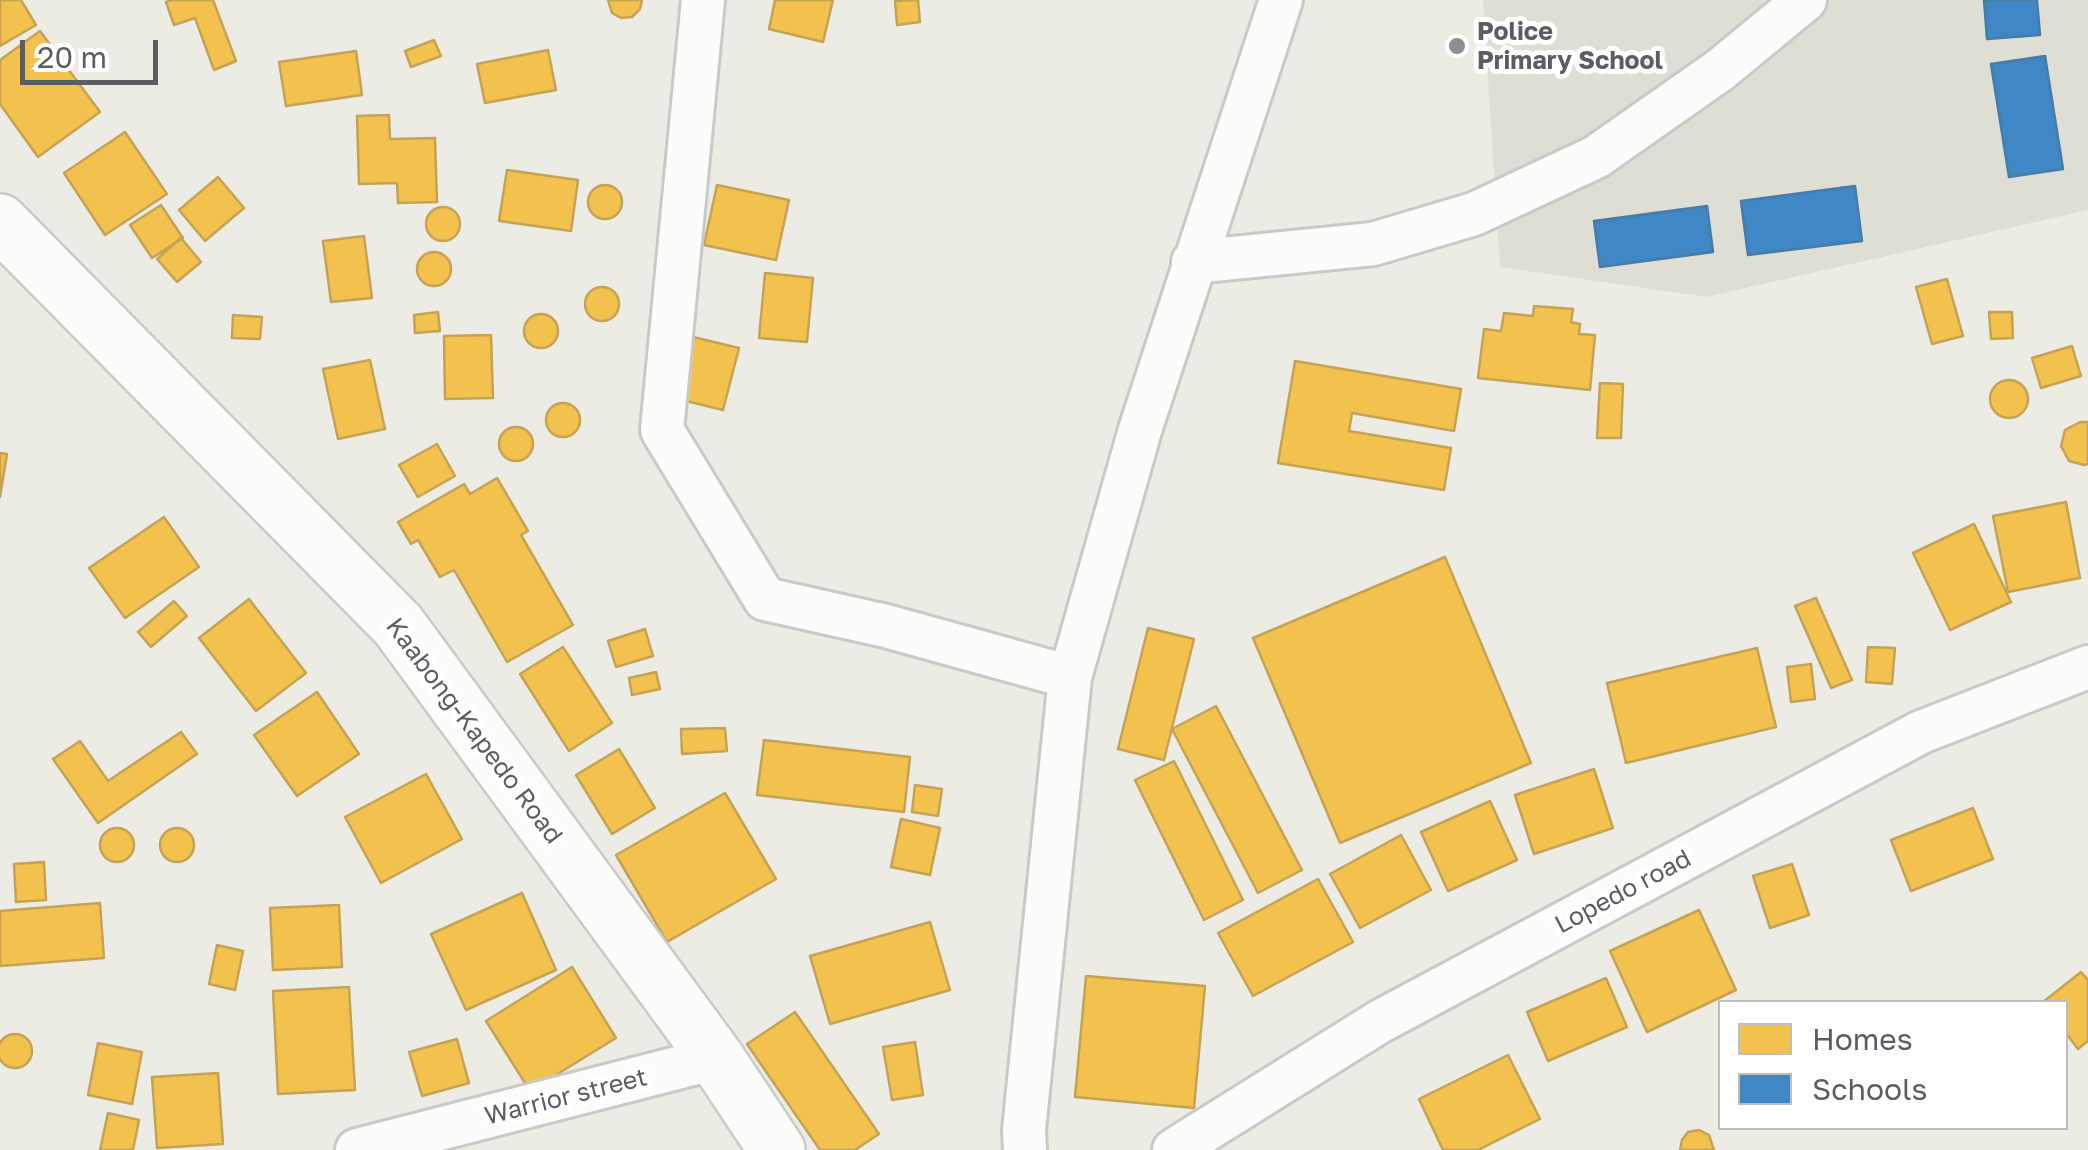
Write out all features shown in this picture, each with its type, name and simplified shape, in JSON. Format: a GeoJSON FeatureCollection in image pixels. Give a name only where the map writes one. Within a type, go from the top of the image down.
{"type":"FeatureCollection","features":[{"type":"Feature","properties":{"kind":"main road","name":"Kaabong-Kapedo Road"},"geometry":{"type":"LineString","coordinates":[[0,222],[398,626],[716,1058],[777,1150]]}},
{"type":"Feature","properties":{"kind":"street"},"geometry":{"type":"LineString","coordinates":[[704,0],[662,430],[765,600],[886,626],[1070,676]]}},
{"type":"Feature","properties":{"kind":"street"},"geometry":{"type":"LineString","coordinates":[[1025,1150],[1070,676],[1140,430],[1281,0]]}},
{"type":"Feature","properties":{"kind":"street"},"geometry":{"type":"LineString","coordinates":[[1193,262],[1372,244],[1474,214],[1596,157],[1720,70],[1805,0]]}},
{"type":"Feature","properties":{"kind":"street","name":"Lopedo road"},"geometry":{"type":"LineString","coordinates":[[1174,1150],[1379,1022],[1921,732],[2088,667]]}},
{"type":"Feature","properties":{"kind":"street","name":"Warrior street"},"geometry":{"type":"LineString","coordinates":[[357,1150],[716,1058]]}},
{"type":"Feature","properties":{"kind":"shaded area","name":"Police Primary School"},"geometry":{"type":"Polygon","coordinates":[[[1483,0],[2088,0],[2088,210],[1706,297],[1500,267],[1483,0]]]}},
{"type":"Feature","properties":{"kind":"building: Homes"},"geometry":{"type":"Polygon","coordinates":[[[0,0],[21,0],[36,25],[0,46],[0,0]]]}},
{"type":"Feature","properties":{"kind":"building: Homes"},"geometry":{"type":"Polygon","coordinates":[[[213,0],[236,61],[214,70],[195,18],[174,25],[166,2],[213,0]]]}},
{"type":"Feature","properties":{"kind":"building: Homes"},"geometry":{"type":"Polygon","coordinates":[[[608,0],[642,0],[632,17],[621,18],[612,13],[608,0]]]}},
{"type":"Feature","properties":{"kind":"building: Homes"},"geometry":{"type":"Polygon","coordinates":[[[775,0],[833,0],[823,42],[769,29],[775,0]]]}},
{"type":"Feature","properties":{"kind":"building: Homes"},"geometry":{"type":"Polygon","coordinates":[[[918,0],[920,22],[897,25],[895,1],[918,0]]]}},
{"type":"Feature","properties":{"kind":"building: Homes"},"geometry":{"type":"Polygon","coordinates":[[[40,31],[100,112],[38,157],[0,104],[0,60],[40,31]]]}},
{"type":"Feature","properties":{"kind":"building: Homes"},"geometry":{"type":"Polygon","coordinates":[[[434,40],[441,56],[411,67],[405,51],[434,40]]]}},
{"type":"Feature","properties":{"kind":"building: Homes"},"geometry":{"type":"Polygon","coordinates":[[[548,50],[556,90],[485,103],[477,64],[548,50]]]}},
{"type":"Feature","properties":{"kind":"building: Homes"},"geometry":{"type":"Polygon","coordinates":[[[356,51],[362,95],[286,106],[279,62],[356,51]]]}},
{"type":"Feature","properties":{"kind":"building: Homes"},"geometry":{"type":"Polygon","coordinates":[[[389,115],[390,139],[435,138],[437,202],[398,203],[397,183],[359,184],[357,116],[389,115]]]}},
{"type":"Feature","properties":{"kind":"building: Homes"},"geometry":{"type":"Polygon","coordinates":[[[125,132],[167,194],[105,235],[64,173],[125,132]]]}},
{"type":"Feature","properties":{"kind":"building: Homes"},"geometry":{"type":"Polygon","coordinates":[[[507,170],[578,180],[571,231],[499,221],[507,170]]]}},
{"type":"Feature","properties":{"kind":"building: Homes"},"geometry":{"type":"Polygon","coordinates":[[[218,177],[244,208],[205,241],[179,210],[218,177]]]}},
{"type":"Feature","properties":{"kind":"building: Homes"},"geometry":{"type":"Polygon","coordinates":[[[605,185],[617,190],[622,202],[617,214],[605,219],[593,214],[588,202],[593,190],[605,185]]]}},
{"type":"Feature","properties":{"kind":"building: Homes"},"geometry":{"type":"Polygon","coordinates":[[[717,185],[789,200],[776,260],[704,245],[717,185]]]}},
{"type":"Feature","properties":{"kind":"building: Homes"},"geometry":{"type":"Polygon","coordinates":[[[161,205],[183,238],[152,258],[130,225],[161,205]]]}},
{"type":"Feature","properties":{"kind":"building: Homes"},"geometry":{"type":"Polygon","coordinates":[[[443,207],[455,212],[460,224],[455,236],[443,241],[431,236],[426,224],[431,212],[443,207]]]}},
{"type":"Feature","properties":{"kind":"building: Homes"},"geometry":{"type":"Polygon","coordinates":[[[364,236],[372,298],[331,302],[323,241],[364,236]]]}},
{"type":"Feature","properties":{"kind":"building: Homes"},"geometry":{"type":"Polygon","coordinates":[[[181,238],[201,262],[177,282],[157,259],[181,238]]]}},
{"type":"Feature","properties":{"kind":"building: Homes"},"geometry":{"type":"Polygon","coordinates":[[[434,252],[446,257],[451,269],[446,281],[434,286],[422,281],[417,269],[422,257],[434,252]]]}},
{"type":"Feature","properties":{"kind":"building: Homes"},"geometry":{"type":"Polygon","coordinates":[[[765,273],[813,278],[807,342],[759,338],[765,273]]]}},
{"type":"Feature","properties":{"kind":"building: Homes"},"geometry":{"type":"Polygon","coordinates":[[[1947,279],[1963,336],[1932,344],[1916,287],[1947,279]]]}},
{"type":"Feature","properties":{"kind":"building: Homes"},"geometry":{"type":"Polygon","coordinates":[[[602,287],[614,292],[619,304],[614,316],[602,321],[590,316],[585,304],[590,292],[602,287]]]}},
{"type":"Feature","properties":{"kind":"building: Homes"},"geometry":{"type":"Polygon","coordinates":[[[1534,306],[1573,309],[1571,322],[1580,324],[1579,334],[1595,335],[1590,390],[1478,378],[1484,329],[1501,331],[1504,313],[1533,316],[1534,306]]]}},
{"type":"Feature","properties":{"kind":"building: Homes"},"geometry":{"type":"Polygon","coordinates":[[[438,312],[440,331],[415,333],[414,315],[438,312]]]}},
{"type":"Feature","properties":{"kind":"building: Homes"},"geometry":{"type":"Polygon","coordinates":[[[1989,312],[2012,312],[2013,338],[1991,339],[1989,312]]]}},
{"type":"Feature","properties":{"kind":"building: Homes"},"geometry":{"type":"Polygon","coordinates":[[[541,314],[553,319],[558,331],[553,343],[541,348],[529,343],[524,331],[529,319],[541,314]]]}},
{"type":"Feature","properties":{"kind":"building: Homes"},"geometry":{"type":"Polygon","coordinates":[[[233,315],[262,317],[260,339],[232,338],[233,315]]]}},
{"type":"Feature","properties":{"kind":"building: Homes"},"geometry":{"type":"Polygon","coordinates":[[[491,335],[493,398],[445,399],[444,336],[491,335]]]}},
{"type":"Feature","properties":{"kind":"building: Homes"},"geometry":{"type":"Polygon","coordinates":[[[689,336],[739,348],[723,410],[674,398],[689,336]]]}},
{"type":"Feature","properties":{"kind":"building: Homes"},"geometry":{"type":"Polygon","coordinates":[[[2072,346],[2081,376],[2041,388],[2032,358],[2072,346]]]}},
{"type":"Feature","properties":{"kind":"building: Homes"},"geometry":{"type":"Polygon","coordinates":[[[370,360],[385,429],[338,439],[323,369],[370,360]]]}},
{"type":"Feature","properties":{"kind":"building: Homes"},"geometry":{"type":"Polygon","coordinates":[[[1295,361],[1461,389],[1454,431],[1352,413],[1349,431],[1451,448],[1444,490],[1278,463],[1295,361]]]}},
{"type":"Feature","properties":{"kind":"building: Homes"},"geometry":{"type":"Polygon","coordinates":[[[2009,380],[2023,385],[2028,399],[2023,413],[2009,418],[1995,413],[1990,399],[1995,385],[2009,380]]]}},
{"type":"Feature","properties":{"kind":"building: Homes"},"geometry":{"type":"Polygon","coordinates":[[[1600,383],[1623,384],[1621,438],[1597,438],[1600,383]]]}},
{"type":"Feature","properties":{"kind":"building: Homes"},"geometry":{"type":"Polygon","coordinates":[[[563,403],[575,408],[580,420],[575,432],[563,437],[551,432],[546,420],[551,408],[563,403]]]}},
{"type":"Feature","properties":{"kind":"building: Homes"},"geometry":{"type":"Polygon","coordinates":[[[2088,422],[2088,464],[2084,465],[2069,461],[2061,446],[2065,430],[2088,422]]]}},
{"type":"Feature","properties":{"kind":"building: Homes"},"geometry":{"type":"Polygon","coordinates":[[[516,427],[528,432],[533,444],[528,456],[516,461],[504,456],[499,444],[504,432],[516,427]]]}},
{"type":"Feature","properties":{"kind":"building: Homes"},"geometry":{"type":"Polygon","coordinates":[[[437,444],[455,476],[418,497],[399,465],[437,444]]]}},
{"type":"Feature","properties":{"kind":"building: Homes"},"geometry":{"type":"Polygon","coordinates":[[[0,453],[7,454],[0,497],[0,453]]]}},
{"type":"Feature","properties":{"kind":"building: Homes"},"geometry":{"type":"Polygon","coordinates":[[[497,478],[528,531],[521,535],[573,625],[507,662],[454,570],[440,577],[418,540],[411,544],[398,522],[464,484],[470,494],[497,478]]]}},
{"type":"Feature","properties":{"kind":"building: Homes"},"geometry":{"type":"Polygon","coordinates":[[[2066,502],[2080,578],[2008,592],[1993,516],[2066,502]]]}},
{"type":"Feature","properties":{"kind":"building: Homes"},"geometry":{"type":"Polygon","coordinates":[[[164,517],[199,567],[125,618],[89,568],[164,517]]]}},
{"type":"Feature","properties":{"kind":"building: Homes"},"geometry":{"type":"Polygon","coordinates":[[[1974,524],[2011,602],[1950,630],[1913,553],[1974,524]]]}},
{"type":"Feature","properties":{"kind":"building: Homes"},"geometry":{"type":"Polygon","coordinates":[[[1445,557],[1531,763],[1340,843],[1253,638],[1445,557]]]}},
{"type":"Feature","properties":{"kind":"building: Homes"},"geometry":{"type":"Polygon","coordinates":[[[1816,598],[1852,680],[1831,688],[1795,606],[1816,598]]]}},
{"type":"Feature","properties":{"kind":"building: Homes"},"geometry":{"type":"Polygon","coordinates":[[[249,599],[306,673],[256,711],[199,638],[249,599]]]}},
{"type":"Feature","properties":{"kind":"building: Homes"},"geometry":{"type":"Polygon","coordinates":[[[174,601],[187,616],[151,647],[138,632],[174,601]]]}},
{"type":"Feature","properties":{"kind":"building: Homes"},"geometry":{"type":"Polygon","coordinates":[[[1148,628],[1194,639],[1164,760],[1118,749],[1148,628]]]}},
{"type":"Feature","properties":{"kind":"building: Homes"},"geometry":{"type":"Polygon","coordinates":[[[645,629],[653,656],[616,667],[608,641],[645,629]]]}},
{"type":"Feature","properties":{"kind":"building: Homes"},"geometry":{"type":"Polygon","coordinates":[[[563,647],[612,723],[569,751],[520,674],[563,647]]]}},
{"type":"Feature","properties":{"kind":"building: Homes"},"geometry":{"type":"Polygon","coordinates":[[[1868,647],[1895,648],[1892,684],[1866,682],[1868,647]]]}},
{"type":"Feature","properties":{"kind":"building: Homes"},"geometry":{"type":"Polygon","coordinates":[[[1757,648],[1776,727],[1626,763],[1607,683],[1757,648]]]}},
{"type":"Feature","properties":{"kind":"building: Homes"},"geometry":{"type":"Polygon","coordinates":[[[1811,664],[1815,699],[1791,702],[1787,667],[1811,664]]]}},
{"type":"Feature","properties":{"kind":"building: Homes"},"geometry":{"type":"Polygon","coordinates":[[[656,672],[660,689],[632,695],[629,678],[656,672]]]}},
{"type":"Feature","properties":{"kind":"building: Homes"},"geometry":{"type":"Polygon","coordinates":[[[317,692],[359,754],[297,796],[254,735],[317,692]]]}},
{"type":"Feature","properties":{"kind":"building: Homes"},"geometry":{"type":"Polygon","coordinates":[[[1216,706],[1302,870],[1258,893],[1172,729],[1216,706]]]}},
{"type":"Feature","properties":{"kind":"building: Homes"},"geometry":{"type":"Polygon","coordinates":[[[725,728],[727,751],[682,754],[681,729],[725,728]]]}},
{"type":"Feature","properties":{"kind":"building: Homes"},"geometry":{"type":"Polygon","coordinates":[[[181,732],[197,754],[98,823],[53,759],[80,741],[108,781],[181,732]]]}},
{"type":"Feature","properties":{"kind":"building: Homes"},"geometry":{"type":"Polygon","coordinates":[[[764,740],[910,757],[904,812],[757,795],[764,740]]]}},
{"type":"Feature","properties":{"kind":"building: Homes"},"geometry":{"type":"Polygon","coordinates":[[[619,749],[655,808],[612,834],[576,775],[619,749]]]}},
{"type":"Feature","properties":{"kind":"building: Homes"},"geometry":{"type":"Polygon","coordinates":[[[1174,761],[1243,900],[1204,920],[1135,780],[1174,761]]]}},
{"type":"Feature","properties":{"kind":"building: Homes"},"geometry":{"type":"Polygon","coordinates":[[[1594,769],[1613,828],[1534,854],[1515,795],[1594,769]]]}},
{"type":"Feature","properties":{"kind":"building: Homes"},"geometry":{"type":"Polygon","coordinates":[[[426,774],[462,839],[381,883],[345,817],[426,774]]]}},
{"type":"Feature","properties":{"kind":"building: Homes"},"geometry":{"type":"Polygon","coordinates":[[[915,785],[942,789],[938,816],[912,812],[915,785]]]}},
{"type":"Feature","properties":{"kind":"building: Homes"},"geometry":{"type":"Polygon","coordinates":[[[725,793],[776,879],[667,942],[616,855],[725,793]]]}},
{"type":"Feature","properties":{"kind":"building: Homes"},"geometry":{"type":"Polygon","coordinates":[[[1490,801],[1517,860],[1448,891],[1421,832],[1490,801]]]}},
{"type":"Feature","properties":{"kind":"building: Homes"},"geometry":{"type":"Polygon","coordinates":[[[1973,808],[1993,859],[1911,891],[1891,840],[1973,808]]]}},
{"type":"Feature","properties":{"kind":"building: Homes"},"geometry":{"type":"Polygon","coordinates":[[[901,819],[940,828],[930,875],[891,867],[901,819]]]}},
{"type":"Feature","properties":{"kind":"building: Homes"},"geometry":{"type":"Polygon","coordinates":[[[117,828],[129,833],[134,845],[129,857],[117,862],[105,857],[100,845],[105,833],[117,828]]]}},
{"type":"Feature","properties":{"kind":"building: Homes"},"geometry":{"type":"Polygon","coordinates":[[[177,828],[189,833],[194,845],[189,857],[177,862],[165,857],[160,845],[165,833],[177,828]]]}},
{"type":"Feature","properties":{"kind":"building: Homes"},"geometry":{"type":"Polygon","coordinates":[[[1401,835],[1431,890],[1360,928],[1330,874],[1401,835]]]}},
{"type":"Feature","properties":{"kind":"building: Homes"},"geometry":{"type":"Polygon","coordinates":[[[44,862],[46,900],[16,902],[14,864],[44,862]]]}},
{"type":"Feature","properties":{"kind":"building: Homes"},"geometry":{"type":"Polygon","coordinates":[[[1792,864],[1809,915],[1770,928],[1753,876],[1792,864]]]}},
{"type":"Feature","properties":{"kind":"building: Homes"},"geometry":{"type":"Polygon","coordinates":[[[1318,879],[1353,942],[1253,996],[1218,933],[1318,879]]]}},
{"type":"Feature","properties":{"kind":"building: Homes"},"geometry":{"type":"Polygon","coordinates":[[[522,893],[556,970],[466,1010],[431,934],[522,893]]]}},
{"type":"Feature","properties":{"kind":"building: Homes"},"geometry":{"type":"Polygon","coordinates":[[[100,903],[104,958],[0,966],[0,911],[100,903]]]}},
{"type":"Feature","properties":{"kind":"building: Homes"},"geometry":{"type":"Polygon","coordinates":[[[339,905],[342,967],[273,970],[270,908],[339,905]]]}},
{"type":"Feature","properties":{"kind":"building: Homes"},"geometry":{"type":"Polygon","coordinates":[[[1699,910],[1736,990],[1647,1032],[1610,951],[1699,910]]]}},
{"type":"Feature","properties":{"kind":"building: Homes"},"geometry":{"type":"Polygon","coordinates":[[[930,922],[950,990],[830,1024],[810,956],[930,922]]]}},
{"type":"Feature","properties":{"kind":"building: Homes"},"geometry":{"type":"Polygon","coordinates":[[[217,945],[243,951],[235,990],[209,984],[217,945]]]}},
{"type":"Feature","properties":{"kind":"building: Homes"},"geometry":{"type":"Polygon","coordinates":[[[572,967],[616,1038],[530,1091],[486,1021],[572,967]]]}},
{"type":"Feature","properties":{"kind":"building: Homes"},"geometry":{"type":"Polygon","coordinates":[[[2081,972],[2088,980],[2088,1041],[2078,1049],[2068,1036],[2068,1000],[2046,1000],[2081,972]]]}},
{"type":"Feature","properties":{"kind":"building: Homes"},"geometry":{"type":"Polygon","coordinates":[[[1086,976],[1205,986],[1194,1108],[1075,1097],[1086,976]]]}},
{"type":"Feature","properties":{"kind":"building: Homes"},"geometry":{"type":"Polygon","coordinates":[[[1606,978],[1627,1027],[1548,1061],[1527,1012],[1606,978]]]}},
{"type":"Feature","properties":{"kind":"building: Homes"},"geometry":{"type":"Polygon","coordinates":[[[349,987],[355,1090],[278,1094],[273,991],[349,987]]]}},
{"type":"Feature","properties":{"kind":"building: Homes"},"geometry":{"type":"Polygon","coordinates":[[[795,1012],[879,1134],[855,1150],[820,1150],[747,1044],[795,1012]]]}},
{"type":"Feature","properties":{"kind":"building: Homes"},"geometry":{"type":"Polygon","coordinates":[[[9,1035],[21,1035],[31,1045],[31,1057],[21,1067],[9,1067],[-1,1057],[-1,1045],[9,1035]]]}},
{"type":"Feature","properties":{"kind":"building: Homes"},"geometry":{"type":"Polygon","coordinates":[[[457,1039],[469,1083],[422,1096],[409,1052],[457,1039]]]}},
{"type":"Feature","properties":{"kind":"building: Homes"},"geometry":{"type":"Polygon","coordinates":[[[915,1042],[923,1095],[892,1100],[883,1047],[915,1042]]]}},
{"type":"Feature","properties":{"kind":"building: Homes"},"geometry":{"type":"Polygon","coordinates":[[[98,1043],[142,1052],[132,1104],[88,1095],[98,1043]]]}},
{"type":"Feature","properties":{"kind":"building: Homes"},"geometry":{"type":"Polygon","coordinates":[[[1508,1055],[1540,1119],[1478,1150],[1443,1150],[1419,1099],[1508,1055]]]}},
{"type":"Feature","properties":{"kind":"building: Homes"},"geometry":{"type":"Polygon","coordinates":[[[218,1073],[223,1144],[157,1148],[152,1077],[218,1073]]]}},
{"type":"Feature","properties":{"kind":"building: Homes"},"geometry":{"type":"Polygon","coordinates":[[[108,1113],[139,1120],[133,1150],[100,1150],[108,1113]]]}},
{"type":"Feature","properties":{"kind":"building: Homes"},"geometry":{"type":"Polygon","coordinates":[[[1699,1130],[1709,1135],[1714,1150],[1680,1150],[1688,1132],[1699,1130]]]}},
{"type":"Feature","properties":{"kind":"building: Schools"},"geometry":{"type":"Polygon","coordinates":[[[1984,0],[2037,0],[2040,35],[1987,39],[1984,0]]]}},
{"type":"Feature","properties":{"kind":"building: Schools"},"geometry":{"type":"Polygon","coordinates":[[[2045,56],[2063,169],[2009,177],[1991,64],[2045,56]]]}},
{"type":"Feature","properties":{"kind":"building: Schools"},"geometry":{"type":"Polygon","coordinates":[[[1855,186],[1862,241],[1748,255],[1741,201],[1855,186]]]}},
{"type":"Feature","properties":{"kind":"building: Schools"},"geometry":{"type":"Polygon","coordinates":[[[1707,206],[1713,252],[1600,267],[1594,221],[1707,206]]]}},
{"type":"Feature","properties":{"kind":"place","name":"Police Primary School"},"geometry":{"type":"Point","coordinates":[1457,46]}}]}
